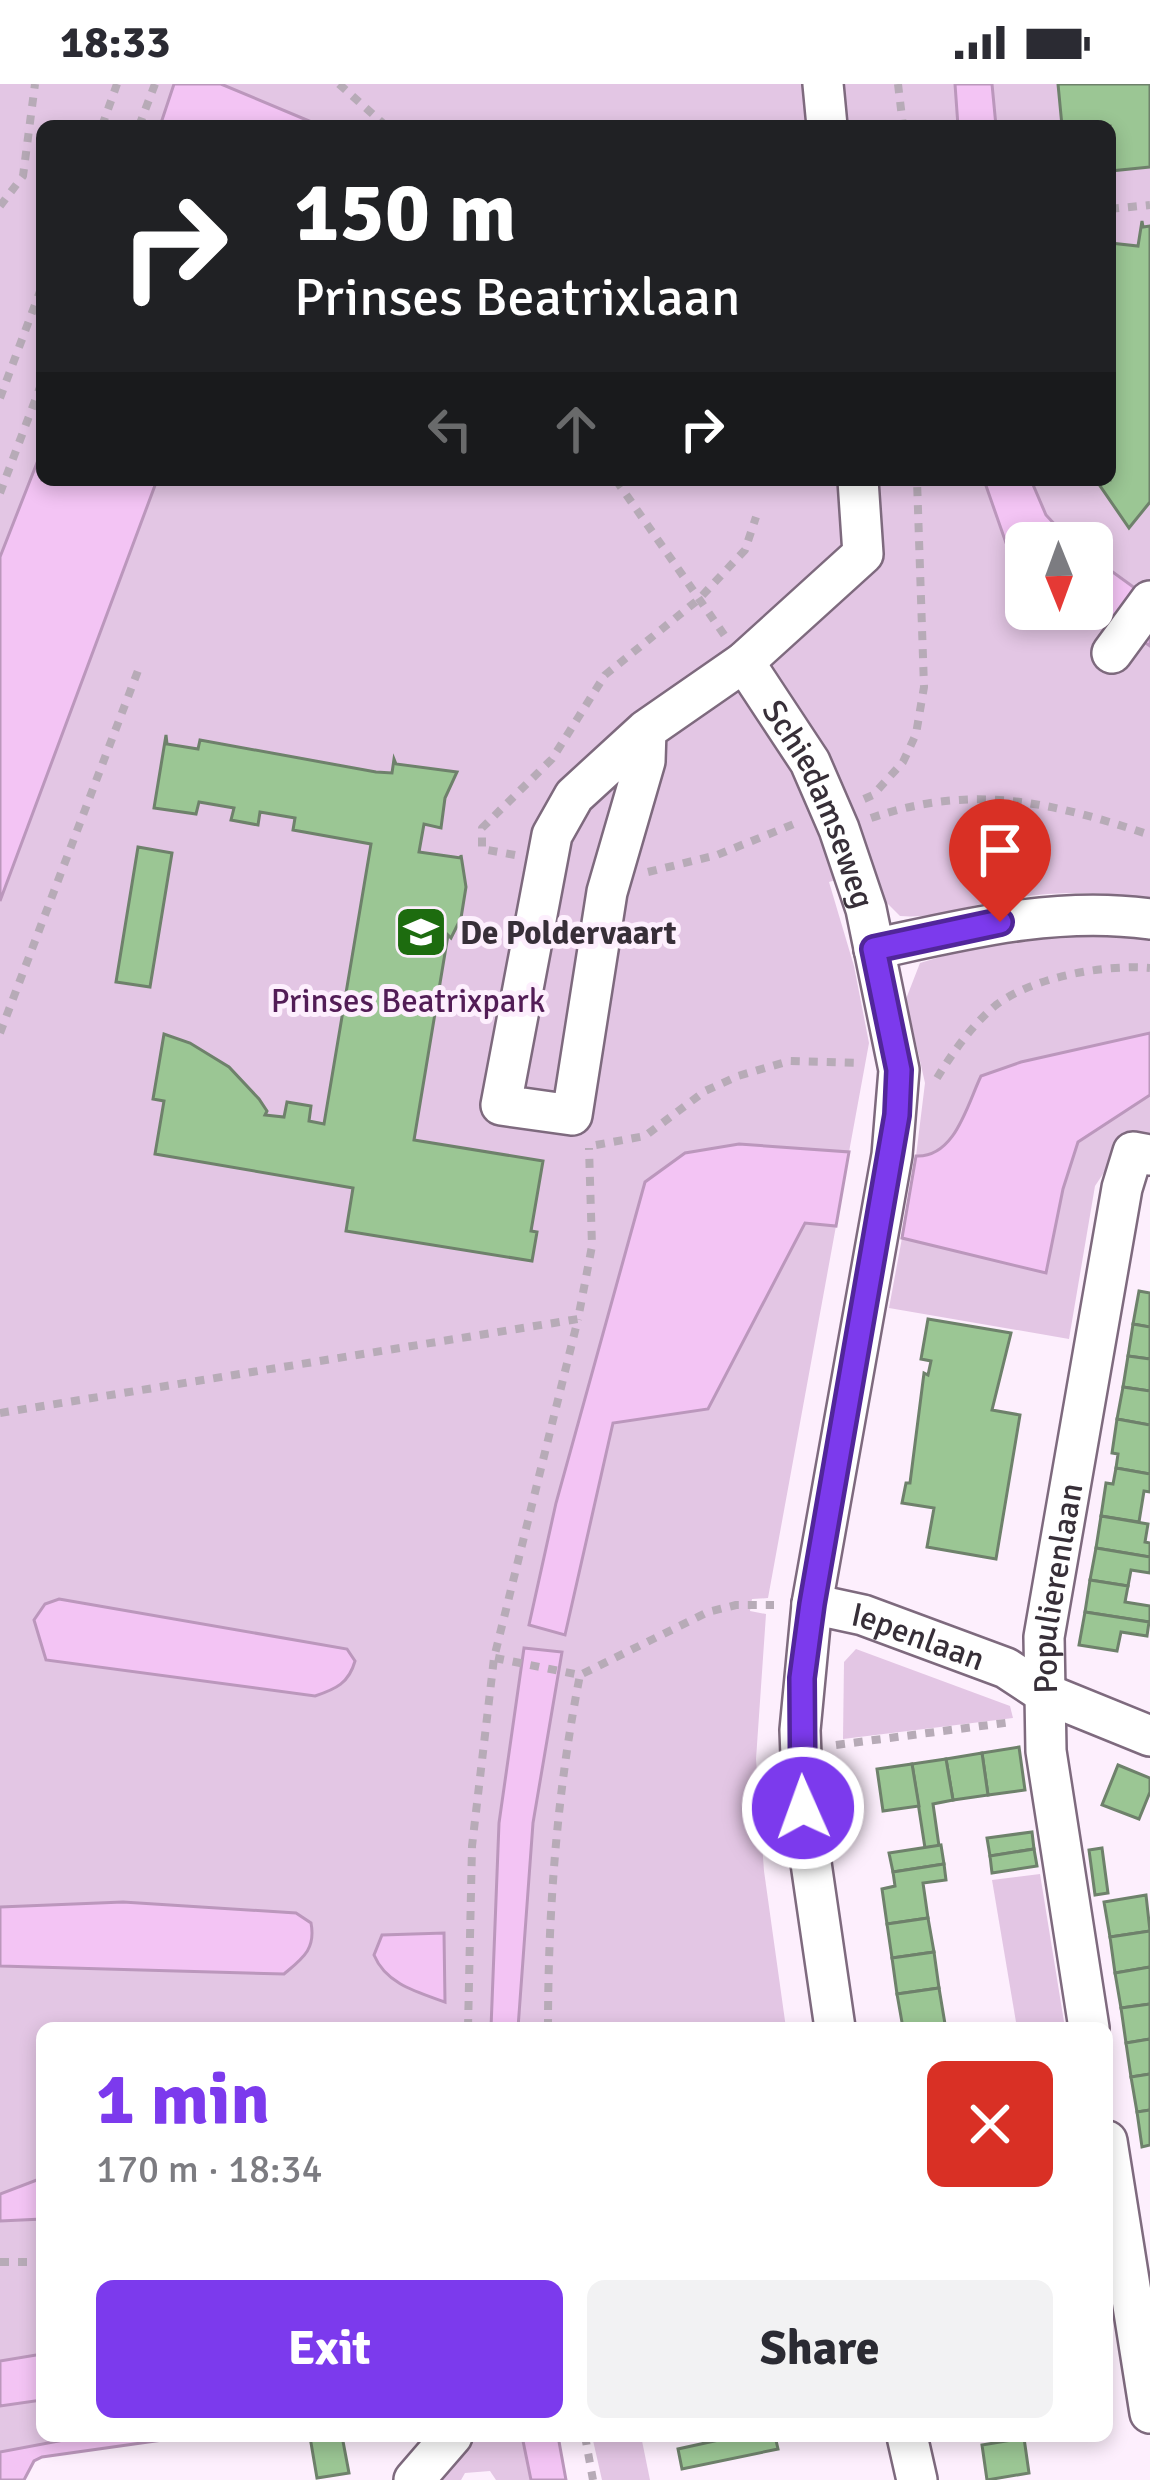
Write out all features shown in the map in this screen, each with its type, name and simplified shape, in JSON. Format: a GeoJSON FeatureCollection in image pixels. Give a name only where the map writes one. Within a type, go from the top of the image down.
{"type":"FeatureCollection","features":[{"type":"Feature","properties":{"kind":"street"},"geometry":{"type":"LineString","coordinates":[[823,84],[826,120]]}},
{"type":"Feature","properties":{"kind":"street"},"geometry":{"type":"LineString","coordinates":[[646,730],[645,761],[607,892],[580,1130],[501,1105],[552,836],[574,796],[646,730],[744,662],[863,554],[859,486]]}},
{"type":"Feature","properties":{"kind":"street"},"geometry":{"type":"LineString","coordinates":[[1112,653],[1150,601]]}},
{"type":"Feature","properties":{"kind":"street","name":"Schiedamseweg"},"geometry":{"type":"LineString","coordinates":[[744,662],[810,762],[839,829],[860,887],[899,1070],[892,1155],[812,1604],[801,1712],[803,1808],[834,2022]]}},
{"type":"Feature","properties":{"kind":"street"},"geometry":{"type":"LineString","coordinates":[[874,949],[1030,917],[1085,914],[1150,919]]}},
{"type":"Feature","properties":{"kind":"street","name":"Populierenlaan"},"geometry":{"type":"LineString","coordinates":[[1088,2022],[1046,1751],[1044,1637],[1122,1189],[1142,1154]]}},
{"type":"Feature","properties":{"kind":"street","name":"Iepenlaan"},"geometry":{"type":"LineString","coordinates":[[812,1604],[863,1615],[1006,1668],[1044,1705],[1150,1736]]}},
{"type":"Feature","properties":{"kind":"street"},"geometry":{"type":"LineString","coordinates":[[1113,2167],[1140,2285],[1150,2413]]}},
{"type":"Feature","properties":{"kind":"street"},"geometry":{"type":"LineString","coordinates":[[414,2480],[447,2442]]}},
{"type":"Feature","properties":{"kind":"street"},"geometry":{"type":"LineString","coordinates":[[908,2442],[917,2480]]}},
{"type":"Feature","properties":{"kind":"path"},"geometry":{"type":"LineString","coordinates":[[0,206],[23,176],[35,84]]}},
{"type":"Feature","properties":{"kind":"path"},"geometry":{"type":"LineString","coordinates":[[104,120],[118,84]]}},
{"type":"Feature","properties":{"kind":"path"},"geometry":{"type":"LineString","coordinates":[[141,120],[155,84]]}},
{"type":"Feature","properties":{"kind":"path"},"geometry":{"type":"LineString","coordinates":[[339,84],[379,120]]}},
{"type":"Feature","properties":{"kind":"path"},"geometry":{"type":"LineString","coordinates":[[898,84],[902,120]]}},
{"type":"Feature","properties":{"kind":"path"},"geometry":{"type":"LineString","coordinates":[[1116,208],[1150,205]]}},
{"type":"Feature","properties":{"kind":"path"},"geometry":{"type":"LineString","coordinates":[[0,398],[36,302]]}},
{"type":"Feature","properties":{"kind":"path"},"geometry":{"type":"LineString","coordinates":[[0,493],[36,398]]}},
{"type":"Feature","properties":{"kind":"path","name":"Schiedamseweg"},"geometry":{"type":"LineString","coordinates":[[620,486],[744,662]]}},
{"type":"Feature","properties":{"kind":"path"},"geometry":{"type":"LineString","coordinates":[[547,861],[482,849],[482,828],[552,759],[605,675],[699,599],[745,550],[756,517]]}},
{"type":"Feature","properties":{"kind":"path"},"geometry":{"type":"LineString","coordinates":[[0,1033],[139,668]]}},
{"type":"Feature","properties":{"kind":"path"},"geometry":{"type":"LineString","coordinates":[[839,829],[903,807],[983,798],[1020,799],[1086,813],[1150,835]]}},
{"type":"Feature","properties":{"kind":"path"},"geometry":{"type":"LineString","coordinates":[[468,2022],[472,1846],[494,1658],[592,1246],[580,1130],[645,1136],[706,1091],[789,1061],[870,1064],[899,1070],[931,1088],[956,1047],[998,1004],[1057,977],[1124,966],[1150,968]]}},
{"type":"Feature","properties":{"kind":"path"},"geometry":{"type":"LineString","coordinates":[[0,1412],[578,1319]]}},
{"type":"Feature","properties":{"kind":"path"},"geometry":{"type":"LineString","coordinates":[[494,1658],[580,1675],[708,1612],[736,1605],[812,1604]]}},
{"type":"Feature","properties":{"kind":"path"},"geometry":{"type":"LineString","coordinates":[[548,2022],[550,1934],[568,1733],[580,1675]]}},
{"type":"Feature","properties":{"kind":"path"},"geometry":{"type":"LineString","coordinates":[[835,1746],[1044,1705]]}},
{"type":"Feature","properties":{"kind":"path"},"geometry":{"type":"LineString","coordinates":[[0,2262],[36,2262]]}},
{"type":"Feature","properties":{"kind":"path"},"geometry":{"type":"LineString","coordinates":[[586,2442],[593,2480]]}},
{"type":"Feature","properties":{"kind":"green space","name":"Prinses Beatrixpark"},"geometry":{"type":"Polygon","coordinates":[[[0,84],[1150,84],[1150,898],[1038,895],[938,914],[900,916],[884,900],[872,869],[829,882],[854,966],[869,1043],[849,1152],[800,1150],[792,1244],[805,1222],[836,1226],[768,1598],[752,1599],[750,1611],[766,1614],[756,1759],[764,1871],[785,2022],[36,2022],[36,2442],[53,2442],[0,2452],[0,84]]]}},
{"type":"Feature","properties":{"kind":"green space"},"geometry":{"type":"Polygon","coordinates":[[[1088,929],[1150,937],[1150,1033],[1021,1062],[981,1076],[950,1139],[929,1154],[916,1156],[925,1083],[906,999],[920,963],[993,941],[1088,929]]]}},
{"type":"Feature","properties":{"kind":"green space"},"geometry":{"type":"Polygon","coordinates":[[[1150,1095],[1150,1140],[1111,1162],[1095,1186],[1069,1339],[889,1308],[902,1238],[933,1244],[1063,1189],[1078,1141],[1150,1095]]]}},
{"type":"Feature","properties":{"kind":"green space"},"geometry":{"type":"Polygon","coordinates":[[[856,1649],[1010,1706],[1013,1718],[843,1739],[844,1662],[856,1649]]]}},
{"type":"Feature","properties":{"kind":"green space"},"geometry":{"type":"Polygon","coordinates":[[[1040,1874],[1064,2022],[1016,2022],[992,1880],[1040,1874]]]}},
{"type":"Feature","properties":{"kind":"green space"},"geometry":{"type":"Polygon","coordinates":[[[469,2442],[523,2442],[531,2480],[496,2480],[490,2471],[465,2473],[461,2480],[435,2480],[469,2442]]]}},
{"type":"Feature","properties":{"kind":"green space"},"geometry":{"type":"Polygon","coordinates":[[[593,2442],[642,2442],[650,2480],[602,2480],[593,2442]]]}},
{"type":"Feature","properties":{"kind":"shaded area"},"geometry":{"type":"Polygon","coordinates":[[[174,84],[221,84],[307,120],[162,120],[174,84]]]}},
{"type":"Feature","properties":{"kind":"shaded area"},"geometry":{"type":"Polygon","coordinates":[[[955,84],[992,84],[995,120],[958,120],[955,84]]]}},
{"type":"Feature","properties":{"kind":"shaded area"},"geometry":{"type":"Polygon","coordinates":[[[36,465],[36,486],[155,486],[0,901],[0,557],[36,465]]]}},
{"type":"Feature","properties":{"kind":"shaded area"},"geometry":{"type":"Polygon","coordinates":[[[986,486],[1034,486],[1052,522],[1005,522],[1005,540],[986,486]]]}},
{"type":"Feature","properties":{"kind":"shaded area"},"geometry":{"type":"Polygon","coordinates":[[[1113,572],[1150,599],[1150,646],[1113,620],[1113,572]]]}},
{"type":"Feature","properties":{"kind":"shaded area"},"geometry":{"type":"Polygon","coordinates":[[[1150,1033],[1150,1095],[1078,1142],[1046,1273],[902,1238],[916,1156],[941,1148],[950,1139],[981,1076],[1021,1062],[1150,1033]]]}},
{"type":"Feature","properties":{"kind":"shaded area"},"geometry":{"type":"Polygon","coordinates":[[[739,1144],[849,1152],[836,1226],[805,1223],[708,1409],[613,1423],[565,1635],[529,1625],[556,1503],[645,1182],[685,1153],[739,1144]]]}},
{"type":"Feature","properties":{"kind":"shaded area"},"geometry":{"type":"Polygon","coordinates":[[[59,1599],[347,1649],[355,1661],[341,1684],[315,1696],[46,1660],[34,1620],[45,1604],[59,1599]]]}},
{"type":"Feature","properties":{"kind":"shaded area"},"geometry":{"type":"Polygon","coordinates":[[[524,1648],[562,1652],[533,1823],[518,2022],[491,2022],[499,1823],[524,1648]]]}},
{"type":"Feature","properties":{"kind":"shaded area"},"geometry":{"type":"Polygon","coordinates":[[[123,1902],[296,1913],[311,1923],[312,1940],[302,1958],[284,1974],[0,1966],[0,1907],[123,1902]]]}},
{"type":"Feature","properties":{"kind":"shaded area"},"geometry":{"type":"Polygon","coordinates":[[[444,1933],[445,2002],[394,1980],[374,1955],[382,1935],[444,1933]]]}},
{"type":"Feature","properties":{"kind":"shaded area"},"geometry":{"type":"Polygon","coordinates":[[[36,2180],[36,2219],[0,2221],[0,2194],[36,2180]]]}},
{"type":"Feature","properties":{"kind":"shaded area"},"geometry":{"type":"Polygon","coordinates":[[[36,2355],[36,2401],[0,2406],[0,2361],[36,2355]]]}},
{"type":"Feature","properties":{"kind":"shaded area"},"geometry":{"type":"Polygon","coordinates":[[[53,2442],[148,2442],[42,2457],[34,2461],[24,2480],[0,2480],[0,2452],[53,2442]]]}},
{"type":"Feature","properties":{"kind":"shaded area"},"geometry":{"type":"Polygon","coordinates":[[[523,2442],[559,2442],[566,2480],[531,2480],[523,2442]]]}},
{"type":"Feature","properties":{"kind":"building"},"geometry":{"type":"Polygon","coordinates":[[[1058,84],[1150,84],[1150,167],[1116,170],[1116,120],[1061,120],[1058,84]]]}},
{"type":"Feature","properties":{"kind":"building"},"geometry":{"type":"Polygon","coordinates":[[[1142,221],[1143,227],[1150,226],[1150,502],[1129,528],[1100,486],[1116,486],[1116,244],[1138,246],[1142,221]]]}},
{"type":"Feature","properties":{"kind":"building"},"geometry":{"type":"Polygon","coordinates":[[[166,735],[167,744],[198,749],[200,740],[376,772],[392,773],[394,759],[396,764],[457,772],[445,798],[441,828],[424,824],[419,852],[461,855],[466,887],[461,918],[451,938],[448,935],[414,1140],[543,1161],[531,1231],[537,1232],[532,1261],[346,1231],[353,1188],[155,1154],[164,1101],[153,1099],[164,1034],[190,1043],[229,1067],[259,1099],[265,1115],[284,1117],[287,1102],[311,1106],[309,1121],[324,1124],[371,844],[293,830],[295,818],[260,812],[258,825],[231,820],[234,808],[199,802],[196,814],[154,808],[166,735]]]}},
{"type":"Feature","properties":{"kind":"building"},"geometry":{"type":"Polygon","coordinates":[[[138,847],[172,853],[150,987],[116,982],[138,847]]]}},
{"type":"Feature","properties":{"kind":"building"},"geometry":{"type":"Polygon","coordinates":[[[1139,1291],[1150,1293],[1150,1327],[1133,1324],[1139,1291]]]}},
{"type":"Feature","properties":{"kind":"building"},"geometry":{"type":"Polygon","coordinates":[[[928,1319],[1011,1333],[992,1410],[1020,1415],[996,1559],[927,1547],[934,1508],[902,1503],[906,1483],[910,1483],[924,1373],[928,1375],[931,1361],[921,1359],[928,1319]]]}},
{"type":"Feature","properties":{"kind":"building"},"geometry":{"type":"Polygon","coordinates":[[[1133,1324],[1150,1327],[1150,1359],[1128,1356],[1133,1324]]]}},
{"type":"Feature","properties":{"kind":"building"},"geometry":{"type":"Polygon","coordinates":[[[1128,1356],[1150,1359],[1150,1391],[1123,1387],[1128,1356]]]}},
{"type":"Feature","properties":{"kind":"building"},"geometry":{"type":"Polygon","coordinates":[[[1123,1387],[1150,1391],[1150,1425],[1117,1419],[1123,1387]]]}},
{"type":"Feature","properties":{"kind":"building"},"geometry":{"type":"Polygon","coordinates":[[[1117,1419],[1150,1425],[1150,1474],[1116,1468],[1118,1454],[1112,1453],[1117,1419]]]}},
{"type":"Feature","properties":{"kind":"building"},"geometry":{"type":"Polygon","coordinates":[[[1116,1468],[1150,1474],[1150,1492],[1144,1491],[1139,1522],[1101,1516],[1106,1483],[1113,1484],[1116,1468]]]}},
{"type":"Feature","properties":{"kind":"building"},"geometry":{"type":"Polygon","coordinates":[[[1101,1516],[1148,1524],[1145,1542],[1150,1543],[1150,1557],[1096,1548],[1101,1516]]]}},
{"type":"Feature","properties":{"kind":"building"},"geometry":{"type":"Polygon","coordinates":[[[1096,1548],[1150,1557],[1150,1573],[1131,1570],[1128,1586],[1090,1580],[1096,1548]]]}},
{"type":"Feature","properties":{"kind":"building"},"geometry":{"type":"Polygon","coordinates":[[[1090,1580],[1128,1586],[1125,1602],[1150,1606],[1150,1622],[1085,1612],[1090,1580]]]}},
{"type":"Feature","properties":{"kind":"building"},"geometry":{"type":"Polygon","coordinates":[[[1085,1612],[1149,1622],[1147,1636],[1121,1632],[1117,1651],[1079,1645],[1085,1612]]]}},
{"type":"Feature","properties":{"kind":"building"},"geometry":{"type":"Polygon","coordinates":[[[1019,1747],[1025,1790],[988,1795],[982,1753],[1019,1747]]]}},
{"type":"Feature","properties":{"kind":"building"},"geometry":{"type":"Polygon","coordinates":[[[982,1753],[988,1795],[953,1800],[946,1759],[982,1753]]]}},
{"type":"Feature","properties":{"kind":"building"},"geometry":{"type":"Polygon","coordinates":[[[946,1759],[953,1800],[933,1804],[939,1846],[925,1848],[912,1764],[946,1759]]]}},
{"type":"Feature","properties":{"kind":"building"},"geometry":{"type":"Polygon","coordinates":[[[912,1764],[919,1806],[883,1811],[877,1769],[912,1764]]]}},
{"type":"Feature","properties":{"kind":"building"},"geometry":{"type":"Polygon","coordinates":[[[1118,1765],[1150,1778],[1150,1792],[1139,1819],[1102,1805],[1118,1765]]]}},
{"type":"Feature","properties":{"kind":"building"},"geometry":{"type":"Polygon","coordinates":[[[1032,1832],[1034,1849],[990,1856],[987,1838],[1032,1832]]]}},
{"type":"Feature","properties":{"kind":"building"},"geometry":{"type":"Polygon","coordinates":[[[941,1845],[944,1864],[893,1872],[889,1853],[941,1845]]]}},
{"type":"Feature","properties":{"kind":"building"},"geometry":{"type":"Polygon","coordinates":[[[1102,1848],[1108,1893],[1095,1895],[1089,1850],[1102,1848]]]}},
{"type":"Feature","properties":{"kind":"building"},"geometry":{"type":"Polygon","coordinates":[[[1034,1849],[1037,1866],[992,1873],[990,1856],[1034,1849]]]}},
{"type":"Feature","properties":{"kind":"building"},"geometry":{"type":"Polygon","coordinates":[[[944,1864],[946,1880],[923,1883],[928,1918],[887,1924],[882,1889],[895,1886],[893,1872],[944,1864]]]}},
{"type":"Feature","properties":{"kind":"building"},"geometry":{"type":"Polygon","coordinates":[[[1146,1895],[1150,1931],[1110,1937],[1104,1902],[1146,1895]]]}},
{"type":"Feature","properties":{"kind":"building"},"geometry":{"type":"Polygon","coordinates":[[[928,1918],[934,1952],[892,1958],[887,1924],[928,1918]]]}},
{"type":"Feature","properties":{"kind":"building"},"geometry":{"type":"Polygon","coordinates":[[[1150,1931],[1150,1967],[1115,1973],[1110,1937],[1150,1931]]]}},
{"type":"Feature","properties":{"kind":"building"},"geometry":{"type":"Polygon","coordinates":[[[934,1952],[939,1988],[897,1994],[892,1958],[934,1952]]]}},
{"type":"Feature","properties":{"kind":"building"},"geometry":{"type":"Polygon","coordinates":[[[1150,1967],[1150,2004],[1121,2008],[1115,1973],[1150,1967]]]}},
{"type":"Feature","properties":{"kind":"building"},"geometry":{"type":"Polygon","coordinates":[[[939,1988],[945,2022],[902,2022],[897,1994],[939,1988]]]}},
{"type":"Feature","properties":{"kind":"building"},"geometry":{"type":"Polygon","coordinates":[[[1150,2004],[1150,2039],[1126,2043],[1121,2008],[1150,2004]]]}},
{"type":"Feature","properties":{"kind":"building"},"geometry":{"type":"Polygon","coordinates":[[[1150,2039],[1150,2074],[1131,2077],[1126,2043],[1150,2039]]]}},
{"type":"Feature","properties":{"kind":"building"},"geometry":{"type":"Polygon","coordinates":[[[1150,2074],[1150,2110],[1137,2112],[1131,2077],[1150,2074]]]}},
{"type":"Feature","properties":{"kind":"building"},"geometry":{"type":"Polygon","coordinates":[[[1150,2110],[1150,2145],[1142,2147],[1137,2112],[1150,2110]]]}},
{"type":"Feature","properties":{"kind":"building"},"geometry":{"type":"Polygon","coordinates":[[[311,2442],[343,2442],[349,2473],[317,2478],[311,2442]]]}},
{"type":"Feature","properties":{"kind":"building"},"geometry":{"type":"Polygon","coordinates":[[[710,2442],[776,2442],[778,2449],[682,2469],[678,2449],[710,2442]]]}},
{"type":"Feature","properties":{"kind":"building"},"geometry":{"type":"Polygon","coordinates":[[[1025,2442],[1029,2473],[987,2480],[982,2445],[1025,2442]]]}},
{"type":"Feature","properties":{"kind":"place","name":"De Poldervaart"},"geometry":{"type":"Point","coordinates":[421,932]}},
{"type":"Feature","properties":{"kind":"route"},"geometry":{"type":"LineString","coordinates":[[803,1808],[802,1678],[812,1604],[897,1115],[899,1070],[874,949],[1000,922]]}}]}
